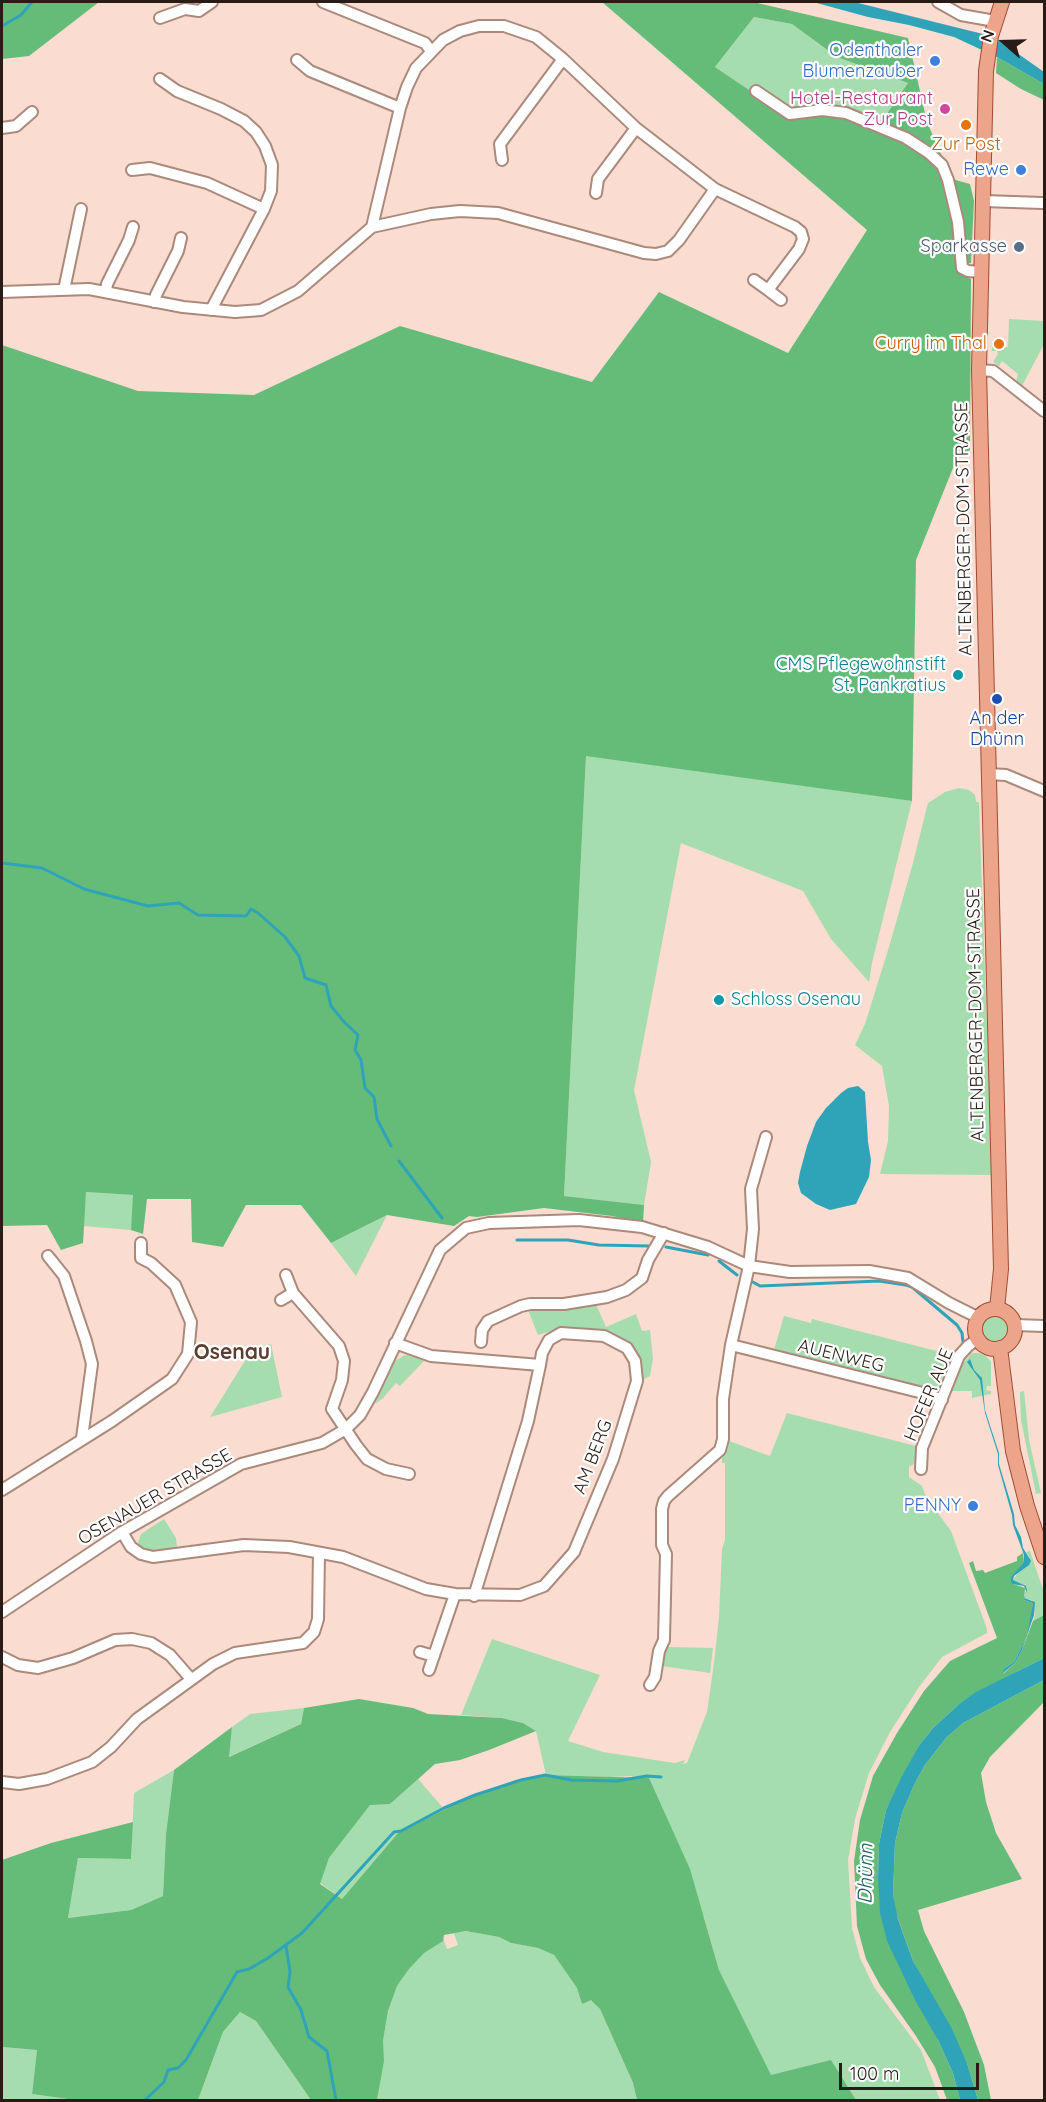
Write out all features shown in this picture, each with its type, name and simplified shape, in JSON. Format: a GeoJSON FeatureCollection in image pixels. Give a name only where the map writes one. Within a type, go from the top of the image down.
{"type":"FeatureCollection","features":[{"type":"Feature","properties":{"kind":"main road","name":"ALTENBERGER-DOM-STRASSE"},"geometry":{"type":"LineString","coordinates":[[997,1309],[1001,1269],[979,370],[987,59],[991,36],[1002,2]]}},
{"type":"Feature","properties":{"kind":"main road"},"geometry":{"type":"LineString","coordinates":[[997,1309],[1008,1313],[1015,1325],[1012,1338],[1000,1348],[986,1347],[978,1339],[975,1329],[979,1318],[988,1310],[997,1309]]}},
{"type":"Feature","properties":{"kind":"main road"},"geometry":{"type":"LineString","coordinates":[[1000,1348],[1013,1451],[1027,1506],[1044,1557]]}},
{"type":"Feature","properties":{"kind":"street"},"geometry":{"type":"LineString","coordinates":[[160,18],[185,9],[199,11],[212,2]]}},
{"type":"Feature","properties":{"kind":"street"},"geometry":{"type":"LineString","coordinates":[[323,2],[425,43],[431,51]]}},
{"type":"Feature","properties":{"kind":"street"},"geometry":{"type":"LineString","coordinates":[[938,2],[961,15],[996,21]]}},
{"type":"Feature","properties":{"kind":"street"},"geometry":{"type":"LineString","coordinates":[[372,227],[400,108],[406,87],[417,68],[443,40],[460,31],[479,26],[504,26],[536,37],[563,59],[636,128],[715,189],[801,232],[803,239],[799,249],[768,290]]}},
{"type":"Feature","properties":{"kind":"street"},"geometry":{"type":"LineString","coordinates":[[502,160],[500,144],[563,59]]}},
{"type":"Feature","properties":{"kind":"street"},"geometry":{"type":"LineString","coordinates":[[297,60],[310,71],[400,108]]}},
{"type":"Feature","properties":{"kind":"street"},"geometry":{"type":"LineString","coordinates":[[160,79],[177,91],[233,114],[256,132],[265,146],[272,165],[271,191],[264,209],[212,310]]}},
{"type":"Feature","properties":{"kind":"street"},"geometry":{"type":"LineString","coordinates":[[756,91],[790,114],[835,110],[900,135],[928,153],[942,165],[948,180],[958,222],[962,267],[968,271],[980,272]]}},
{"type":"Feature","properties":{"kind":"street"},"geometry":{"type":"LineString","coordinates":[[2,128],[16,126],[32,112]]}},
{"type":"Feature","properties":{"kind":"street"},"geometry":{"type":"LineString","coordinates":[[596,193],[598,179],[636,128]]}},
{"type":"Feature","properties":{"kind":"street"},"geometry":{"type":"LineString","coordinates":[[132,170],[150,168],[207,183],[264,209]]}},
{"type":"Feature","properties":{"kind":"street"},"geometry":{"type":"LineString","coordinates":[[2,292],[89,289],[183,307],[235,312],[261,310],[298,291],[372,227],[431,214],[480,211],[498,213],[644,253],[656,254],[668,251],[679,240],[715,189]]}},
{"type":"Feature","properties":{"kind":"street"},"geometry":{"type":"LineString","coordinates":[[984,201],[1044,204]]}},
{"type":"Feature","properties":{"kind":"street"},"geometry":{"type":"LineString","coordinates":[[64,290],[81,209]]}},
{"type":"Feature","properties":{"kind":"street"},"geometry":{"type":"LineString","coordinates":[[106,291],[133,227]]}},
{"type":"Feature","properties":{"kind":"street"},"geometry":{"type":"LineString","coordinates":[[154,302],[178,251],[181,238]]}},
{"type":"Feature","properties":{"kind":"street"},"geometry":{"type":"LineString","coordinates":[[754,280],[781,300]]}},
{"type":"Feature","properties":{"kind":"street"},"geometry":{"type":"LineString","coordinates":[[979,370],[993,371],[1044,411]]}},
{"type":"Feature","properties":{"kind":"street"},"geometry":{"type":"LineString","coordinates":[[988,774],[1006,775],[1044,791]]}},
{"type":"Feature","properties":{"kind":"street"},"geometry":{"type":"LineString","coordinates":[[650,1685],[655,1677],[659,1651],[664,1640],[666,1554],[662,1545],[664,1501],[720,1450],[723,1439],[723,1399],[731,1345],[749,1266],[753,1229],[751,1189],[766,1137]]}},
{"type":"Feature","properties":{"kind":"street","name":"OSENAUER STRASSE"},"geometry":{"type":"LineString","coordinates":[[2,1612],[122,1532],[241,1464],[322,1443],[346,1429],[360,1415],[373,1392],[440,1250],[466,1228],[489,1223],[579,1220],[642,1227],[708,1247],[749,1266],[790,1272],[869,1271],[908,1278],[948,1303],[979,1318]]}},
{"type":"Feature","properties":{"kind":"street"},"geometry":{"type":"LineString","coordinates":[[481,1342],[483,1330],[488,1321],[530,1304],[564,1304],[607,1298],[626,1290],[642,1278],[648,1260],[664,1233]]}},
{"type":"Feature","properties":{"kind":"street"},"geometry":{"type":"LineString","coordinates":[[2,1490],[112,1420],[172,1378],[188,1354],[191,1322],[175,1285],[151,1263],[141,1258],[141,1243]]}},
{"type":"Feature","properties":{"kind":"street"},"geometry":{"type":"LineString","coordinates":[[48,1256],[64,1276],[92,1364],[82,1438]]}},
{"type":"Feature","properties":{"kind":"street"},"geometry":{"type":"LineString","coordinates":[[286,1275],[293,1293],[339,1346],[344,1361],[342,1380],[332,1409],[368,1459],[386,1469],[410,1474]]}},
{"type":"Feature","properties":{"kind":"street"},"geometry":{"type":"LineString","coordinates":[[281,1300],[293,1293]]}},
{"type":"Feature","properties":{"kind":"street"},"geometry":{"type":"LineString","coordinates":[[482,1310],[488,1321]]}},
{"type":"Feature","properties":{"kind":"street"},"geometry":{"type":"LineString","coordinates":[[1015,1325],[1044,1326]]}},
{"type":"Feature","properties":{"kind":"street","name":"AM BERG"},"geometry":{"type":"LineString","coordinates":[[122,1532],[131,1547],[141,1554],[153,1557],[243,1545],[289,1547],[343,1557],[426,1589],[474,1596],[520,1595],[544,1586],[574,1552],[613,1459],[637,1381],[635,1361],[627,1348],[604,1336],[561,1333],[549,1340],[542,1353],[528,1421],[474,1596]]}},
{"type":"Feature","properties":{"kind":"street","name":"HOFER AUE"},"geometry":{"type":"LineString","coordinates":[[921,1469],[922,1448],[960,1356],[978,1339]]}},
{"type":"Feature","properties":{"kind":"street"},"geometry":{"type":"LineString","coordinates":[[395,1343],[431,1356],[540,1365]]}},
{"type":"Feature","properties":{"kind":"street","name":"AUENWEG"},"geometry":{"type":"LineString","coordinates":[[731,1345],[927,1394],[942,1400]]}},
{"type":"Feature","properties":{"kind":"street"},"geometry":{"type":"LineString","coordinates":[[2,1782],[19,1784],[47,1779],[92,1762],[111,1747],[137,1719],[213,1664],[235,1653],[303,1643],[314,1632],[318,1619],[319,1553]]}},
{"type":"Feature","properties":{"kind":"street"},"geometry":{"type":"LineString","coordinates":[[429,1670],[455,1594]]}},
{"type":"Feature","properties":{"kind":"street"},"geometry":{"type":"LineString","coordinates":[[2,1658],[18,1665],[38,1668],[73,1658],[114,1640],[132,1639],[152,1643],[170,1655],[191,1680]]}},
{"type":"Feature","properties":{"kind":"street"},"geometry":{"type":"LineString","coordinates":[[420,1652],[434,1656]]}},
{"type":"Feature","properties":{"kind":"green space"},"geometry":{"type":"Polygon","coordinates":[[[2,2],[99,2],[29,56],[2,59],[2,2]]]}},
{"type":"Feature","properties":{"kind":"green space"},"geometry":{"type":"Polygon","coordinates":[[[602,2],[753,2],[908,38],[927,122],[952,179],[970,184],[974,201],[971,263],[955,265],[960,273],[971,279],[970,450],[957,458],[916,560],[912,801],[586,756],[564,1196],[644,1205],[643,1223],[612,1216],[544,1208],[477,1217],[469,1216],[454,1226],[387,1215],[331,1243],[301,1205],[246,1205],[223,1247],[192,1242],[191,1199],[147,1199],[143,1234],[131,1230],[133,1195],[86,1192],[83,1243],[61,1250],[47,1225],[2,1226],[2,345],[138,391],[254,395],[400,326],[592,382],[659,292],[788,353],[867,230],[602,2]],[[754,17],[715,67],[789,117],[838,115],[875,131],[908,83],[837,57],[792,24],[754,17]]]}},
{"type":"Feature","properties":{"kind":"green space"},"geometry":{"type":"Polygon","coordinates":[[[754,17],[792,24],[837,57],[908,83],[875,131],[838,115],[789,117],[715,67],[754,17]]]}},
{"type":"Feature","properties":{"kind":"green space"},"geometry":{"type":"Polygon","coordinates":[[[997,57],[1044,84],[1044,100],[996,73],[997,57]]]}},
{"type":"Feature","properties":{"kind":"green space"},"geometry":{"type":"Polygon","coordinates":[[[1009,319],[1044,321],[1044,344],[1022,386],[1016,382],[1018,374],[1002,361],[999,366],[993,362],[998,354],[997,351],[992,351],[992,347],[1008,347],[1009,319]]]}},
{"type":"Feature","properties":{"kind":"green space"},"geometry":{"type":"Polygon","coordinates":[[[586,755],[912,801],[869,982],[831,939],[803,891],[681,843],[634,1090],[651,1162],[644,1205],[564,1196],[586,755]]]}},
{"type":"Feature","properties":{"kind":"green space"},"geometry":{"type":"Polygon","coordinates":[[[959,788],[969,790],[975,795],[976,802],[979,802],[992,1175],[880,1174],[888,1141],[889,1106],[882,1066],[855,1045],[865,1024],[889,947],[928,803],[945,792],[959,788]]]}},
{"type":"Feature","properties":{"kind":"green space"},"geometry":{"type":"Polygon","coordinates":[[[86,1192],[134,1195],[131,1230],[83,1226],[86,1192]]]}},
{"type":"Feature","properties":{"kind":"green space"},"geometry":{"type":"Polygon","coordinates":[[[387,1215],[356,1276],[331,1243],[387,1215]]]}},
{"type":"Feature","properties":{"kind":"green space"},"geometry":{"type":"Polygon","coordinates":[[[595,1302],[606,1327],[636,1314],[642,1331],[650,1330],[653,1359],[650,1376],[639,1382],[630,1346],[619,1338],[603,1332],[568,1328],[538,1335],[528,1310],[595,1302]]]}},
{"type":"Feature","properties":{"kind":"green space"},"geometry":{"type":"Polygon","coordinates":[[[994,1315],[1003,1319],[1007,1328],[1003,1337],[994,1341],[985,1337],[981,1328],[985,1319],[994,1315]]]}},
{"type":"Feature","properties":{"kind":"green space"},"geometry":{"type":"Polygon","coordinates":[[[784,1316],[811,1323],[812,1319],[952,1355],[935,1393],[774,1350],[784,1316]]]}},
{"type":"Feature","properties":{"kind":"green space"},"geometry":{"type":"Polygon","coordinates":[[[271,1344],[282,1397],[210,1417],[253,1348],[271,1344]]]}},
{"type":"Feature","properties":{"kind":"green space"},"geometry":{"type":"Polygon","coordinates":[[[972,1353],[986,1356],[991,1362],[991,1386],[987,1386],[986,1390],[991,1391],[991,1394],[972,1398],[972,1391],[952,1391],[961,1366],[972,1353]]]}},
{"type":"Feature","properties":{"kind":"green space"},"geometry":{"type":"Polygon","coordinates":[[[405,1355],[424,1361],[400,1386],[396,1383],[375,1404],[395,1361],[405,1355]]]}},
{"type":"Feature","properties":{"kind":"green space"},"geometry":{"type":"Polygon","coordinates":[[[1024,1391],[1029,1440],[1041,1493],[1036,1494],[1021,1420],[1020,1392],[1024,1391]]]}},
{"type":"Feature","properties":{"kind":"green space"},"geometry":{"type":"Polygon","coordinates":[[[787,1413],[916,1446],[915,1463],[909,1467],[909,1477],[922,1486],[926,1497],[951,1531],[987,1629],[987,1633],[942,1657],[919,1687],[890,1732],[869,1773],[855,1819],[848,1860],[852,1928],[860,1958],[874,1987],[921,2050],[940,2100],[856,2100],[831,2061],[771,2076],[719,1970],[704,1917],[632,1776],[546,1775],[536,1731],[523,1723],[502,1718],[461,1715],[492,1639],[600,1675],[568,1741],[603,1752],[675,1763],[685,1760],[683,1764],[687,1763],[707,1712],[714,1663],[722,1549],[725,1540],[725,1463],[722,1463],[722,1458],[729,1441],[770,1456],[787,1413]]]}},
{"type":"Feature","properties":{"kind":"green space"},"geometry":{"type":"Polygon","coordinates":[[[164,1519],[176,1538],[177,1548],[154,1551],[142,1548],[138,1543],[141,1534],[164,1519]]]}},
{"type":"Feature","properties":{"kind":"green space"},"geometry":{"type":"Polygon","coordinates":[[[1030,1551],[1044,1592],[1044,1615],[1033,1621],[1035,1614],[1032,1600],[1024,1599],[1027,1587],[1013,1580],[1029,1557],[1026,1552],[1030,1551]]]}},
{"type":"Feature","properties":{"kind":"green space"},"geometry":{"type":"Polygon","coordinates":[[[1023,1553],[1024,1562],[1012,1577],[1013,1584],[1025,1588],[1024,1600],[1033,1603],[1031,1620],[1027,1636],[1014,1662],[1005,1668],[1003,1674],[1015,1663],[1022,1650],[1033,1621],[1044,1615],[1044,1658],[958,1705],[933,1728],[920,1744],[886,1810],[879,1844],[878,1877],[938,2040],[953,2073],[960,2100],[947,2100],[935,2067],[880,1985],[866,1959],[857,1926],[854,1861],[860,1820],[873,1776],[897,1733],[924,1691],[950,1661],[997,1638],[969,1563],[973,1561],[976,1571],[983,1570],[985,1573],[1017,1561],[1017,1557],[1023,1553]]]}},
{"type":"Feature","properties":{"kind":"green space"},"geometry":{"type":"Polygon","coordinates":[[[669,1647],[713,1648],[710,1673],[662,1666],[664,1654],[669,1647]]]}},
{"type":"Feature","properties":{"kind":"green space"},"geometry":{"type":"Polygon","coordinates":[[[1044,1680],[1044,1702],[990,1757],[981,1773],[986,1802],[996,1833],[1022,1879],[918,1910],[924,1931],[964,2012],[984,2065],[991,2100],[978,2100],[967,2063],[913,1961],[895,1910],[893,1895],[895,1843],[902,1813],[915,1783],[925,1765],[946,1738],[963,1723],[1044,1680]]]}},
{"type":"Feature","properties":{"kind":"green space"},"geometry":{"type":"Polygon","coordinates":[[[359,1699],[413,1708],[428,1714],[502,1718],[523,1723],[536,1731],[460,1760],[435,1764],[390,1804],[370,1805],[329,1858],[320,1884],[342,1899],[398,1833],[462,1801],[516,1780],[546,1775],[649,1778],[690,1869],[719,1970],[771,2075],[831,2060],[856,2100],[637,2100],[633,2083],[600,2009],[591,2000],[582,2004],[577,1988],[554,1955],[538,1948],[511,1943],[499,1937],[466,1931],[444,1935],[443,1941],[424,1953],[397,1986],[388,2011],[383,2041],[384,2061],[377,2100],[311,2100],[256,2021],[240,2012],[223,2032],[198,2100],[75,2100],[32,2094],[37,2050],[2,2047],[2,1860],[51,1843],[133,1822],[131,1859],[78,1858],[68,1918],[131,1910],[163,1896],[166,1834],[174,1770],[232,1727],[229,1757],[301,1724],[304,1708],[359,1699]]]}},
{"type":"Feature","properties":{"kind":"green space"},"geometry":{"type":"Polygon","coordinates":[[[304,1708],[301,1724],[228,1757],[232,1727],[250,1714],[304,1708]]]}},
{"type":"Feature","properties":{"kind":"green space"},"geometry":{"type":"Polygon","coordinates":[[[174,1770],[166,1834],[163,1896],[131,1910],[68,1918],[78,1858],[131,1859],[134,1793],[174,1770]]]}},
{"type":"Feature","properties":{"kind":"green space"},"geometry":{"type":"Polygon","coordinates":[[[418,1779],[445,1810],[398,1833],[342,1899],[320,1883],[329,1858],[370,1804],[390,1804],[418,1779]]]}},
{"type":"Feature","properties":{"kind":"green space"},"geometry":{"type":"Polygon","coordinates":[[[466,1931],[499,1937],[511,1943],[538,1948],[554,1955],[577,1988],[582,2004],[591,1999],[600,2009],[633,2083],[637,2100],[377,2100],[388,2011],[397,1986],[424,1952],[442,1941],[443,1938],[447,1949],[458,1945],[454,1933],[466,1931]]]}},
{"type":"Feature","properties":{"kind":"green space"},"geometry":{"type":"Polygon","coordinates":[[[240,2012],[256,2021],[311,2100],[198,2100],[223,2032],[240,2012]]]}},
{"type":"Feature","properties":{"kind":"green space"},"geometry":{"type":"Polygon","coordinates":[[[2,2047],[37,2050],[32,2094],[75,2100],[2,2100],[2,2047]]]}},
{"type":"Feature","properties":{"kind":"water"},"geometry":{"type":"Polygon","coordinates":[[[813,2],[854,2],[983,34],[1000,41],[1044,72],[1044,84],[997,57],[954,37],[813,2]]]}},
{"type":"Feature","properties":{"kind":"water"},"geometry":{"type":"Polygon","coordinates":[[[858,1086],[865,1092],[871,1160],[869,1177],[856,1204],[830,1210],[816,1204],[801,1193],[798,1183],[800,1172],[816,1122],[841,1093],[848,1088],[858,1086]]]}},
{"type":"Feature","properties":{"kind":"water"},"geometry":{"type":"Polygon","coordinates":[[[970,1359],[974,1370],[982,1378],[985,1410],[999,1453],[999,1464],[1014,1514],[1015,1525],[1023,1548],[1031,1561],[1014,1576],[1013,1580],[1026,1586],[1025,1595],[1024,1586],[1012,1584],[1011,1581],[1011,1577],[1024,1562],[1024,1555],[1013,1525],[998,1465],[998,1454],[985,1413],[980,1380],[967,1362],[970,1359]]]}},
{"type":"Feature","properties":{"kind":"water"},"geometry":{"type":"Polygon","coordinates":[[[1024,1598],[1035,1602],[1034,1615],[1027,1635],[1033,1603],[1024,1598]]]}},
{"type":"Feature","properties":{"kind":"water"},"geometry":{"type":"Polygon","coordinates":[[[1026,1637],[1015,1663],[1002,1674],[1005,1668],[1014,1662],[1026,1637]]]}},
{"type":"Feature","properties":{"kind":"water"},"geometry":{"type":"Polygon","coordinates":[[[1044,1658],[1044,1680],[963,1723],[946,1738],[925,1765],[915,1783],[902,1813],[895,1843],[893,1895],[898,1919],[913,1961],[951,2027],[967,2063],[978,2100],[960,2100],[953,2073],[938,2040],[915,2000],[887,1941],[880,1913],[879,1844],[886,1810],[920,1744],[933,1728],[976,1692],[1044,1658]]]}},
{"type":"Feature","properties":{"kind":"waterway"},"geometry":{"type":"LineString","coordinates":[[2,26],[21,15],[32,2]]}},
{"type":"Feature","properties":{"kind":"waterway"},"geometry":{"type":"LineString","coordinates":[[2,863],[42,868],[84,889],[148,906],[179,903],[198,915],[246,916],[251,909],[258,913],[285,937],[299,956],[305,978],[326,985],[331,1006],[358,1035],[355,1050],[361,1060],[365,1088],[374,1097],[377,1119],[391,1146]]}},
{"type":"Feature","properties":{"kind":"waterway"},"geometry":{"type":"LineString","coordinates":[[399,1161],[442,1218]]}},
{"type":"Feature","properties":{"kind":"waterway"},"geometry":{"type":"LineString","coordinates":[[517,1240],[568,1240],[599,1245],[649,1246]]}},
{"type":"Feature","properties":{"kind":"waterway"},"geometry":{"type":"LineString","coordinates":[[666,1247],[708,1255]]}},
{"type":"Feature","properties":{"kind":"waterway"},"geometry":{"type":"LineString","coordinates":[[719,1261],[737,1275]]}},
{"type":"Feature","properties":{"kind":"waterway"},"geometry":{"type":"LineString","coordinates":[[751,1281],[760,1286],[879,1281],[906,1285],[912,1287],[957,1325],[962,1333],[963,1342]]}},
{"type":"Feature","properties":{"kind":"waterway"},"geometry":{"type":"LineString","coordinates":[[145,2100],[164,2082],[168,2070],[178,2068],[186,2060],[237,1972],[249,1969],[268,1958],[302,1933],[394,1832],[401,1831],[444,1808],[475,1795],[545,1775],[571,1780],[617,1781],[647,1776],[661,1777]]}},
{"type":"Feature","properties":{"kind":"waterway"},"geometry":{"type":"LineString","coordinates":[[286,1946],[290,1972],[288,1987],[301,2010],[309,2037],[327,2051],[336,2100]]}},
{"type":"Feature","properties":{"kind":"place","name":"Odenthaler Blumenzauber"},"geometry":{"type":"Point","coordinates":[935,61]}},
{"type":"Feature","properties":{"kind":"place","name":"Hotel-Restaurant Zur Post"},"geometry":{"type":"Point","coordinates":[945,109]}},
{"type":"Feature","properties":{"kind":"place","name":"Zur Post"},"geometry":{"type":"Point","coordinates":[966,125]}},
{"type":"Feature","properties":{"kind":"place","name":"Rewe"},"geometry":{"type":"Point","coordinates":[1021,170]}},
{"type":"Feature","properties":{"kind":"place","name":"Sparkasse"},"geometry":{"type":"Point","coordinates":[1019,247]}},
{"type":"Feature","properties":{"kind":"place","name":"Curry im Thal"},"geometry":{"type":"Point","coordinates":[999,344]}},
{"type":"Feature","properties":{"kind":"place","name":"CMS Pflegewohnstift St. Pankratius"},"geometry":{"type":"Point","coordinates":[958,675]}},
{"type":"Feature","properties":{"kind":"place","name":"An der Dhünn"},"geometry":{"type":"Point","coordinates":[997,699]}},
{"type":"Feature","properties":{"kind":"place","name":"Schloss Osenau"},"geometry":{"type":"Point","coordinates":[719,1000]}},
{"type":"Feature","properties":{"kind":"place","name":"PENNY"},"geometry":{"type":"Point","coordinates":[973,1506]}},
{"type":"Feature","properties":{"kind":"district","name":"Osenau"},"geometry":{"type":"Point","coordinates":[232,1353]}},
{"type":"Feature","properties":{"kind":"water label","name":"Dhünn"},"geometry":{"type":"Point","coordinates":[866,1874]}}]}
